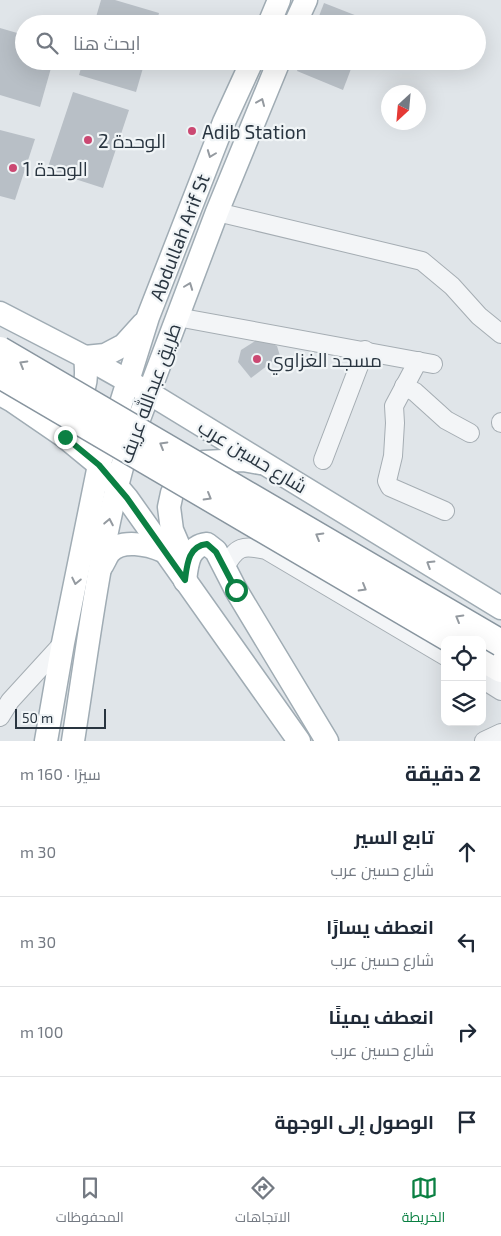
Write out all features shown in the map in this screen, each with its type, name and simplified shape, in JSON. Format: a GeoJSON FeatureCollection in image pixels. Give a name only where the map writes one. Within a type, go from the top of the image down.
{"type":"FeatureCollection","features":[{"type":"Feature","properties":{"kind":"highway"},"geometry":{"type":"LineString","coordinates":[[0,350],[501,643]]}},
{"type":"Feature","properties":{"kind":"highway"},"geometry":{"type":"LineString","coordinates":[[0,375],[445,636]]}},
{"type":"Feature","properties":{"kind":"highway"},"geometry":{"type":"LineString","coordinates":[[486,660],[501,668]]}},
{"type":"Feature","properties":{"kind":"main road"},"geometry":{"type":"LineString","coordinates":[[272,15],[279,0]]}},
{"type":"Feature","properties":{"kind":"main road"},"geometry":{"type":"LineString","coordinates":[[299,15],[306,0]]}},
{"type":"Feature","properties":{"kind":"main road","name":"Abdullah Arif St"},"geometry":{"type":"LineString","coordinates":[[117,416],[148,317],[224,122],[248,70]]}},
{"type":"Feature","properties":{"kind":"main road","name":"طريق عبدالله عريف"},"geometry":{"type":"LineString","coordinates":[[73,741],[100,570],[125,456],[217,212],[275,70]]}},
{"type":"Feature","properties":{"kind":"main road","name":"شارع حسين عرب"},"geometry":{"type":"LineString","coordinates":[[0,313],[85,356],[149,393],[501,608]]}},
{"type":"Feature","properties":{"kind":"main road"},"geometry":{"type":"LineString","coordinates":[[6,397],[36,410],[58,412],[68,410],[82,394],[87,375],[85,356],[106,355],[124,345],[148,317]]}},
{"type":"Feature","properties":{"kind":"main road"},"geometry":{"type":"LineString","coordinates":[[6,397],[65,437],[99,465],[117,486],[163,551],[186,573],[299,741]]}},
{"type":"Feature","properties":{"kind":"main road","name":"طريق عبدالله عريف"},"geometry":{"type":"LineString","coordinates":[[46,741],[63,643],[99,465],[117,416]]}},
{"type":"Feature","properties":{"kind":"main road"},"geometry":{"type":"LineString","coordinates":[[65,437],[79,459],[86,480],[87,530]]}},
{"type":"Feature","properties":{"kind":"main road"},"geometry":{"type":"LineString","coordinates":[[186,573],[172,530],[169,507],[172,493],[185,470],[204,462],[243,460],[265,464]]}},
{"type":"Feature","properties":{"kind":"main road"},"geometry":{"type":"LineString","coordinates":[[100,570],[110,551],[121,546],[135,544],[152,546],[163,551]]}},
{"type":"Feature","properties":{"kind":"main road"},"geometry":{"type":"LineString","coordinates":[[186,573],[190,554],[200,545],[207,544],[216,552],[236,590],[327,741]]}},
{"type":"Feature","properties":{"kind":"street"},"geometry":{"type":"LineString","coordinates":[[217,212],[422,261],[452,286],[479,316],[501,334]]}},
{"type":"Feature","properties":{"kind":"street"},"geometry":{"type":"LineString","coordinates":[[177,317],[426,362],[404,386],[394,406],[393,456],[387,481],[390,488],[445,511]]}},
{"type":"Feature","properties":{"kind":"street"},"geometry":{"type":"LineString","coordinates":[[323,460],[365,350]]}},
{"type":"Feature","properties":{"kind":"street"},"geometry":{"type":"LineString","coordinates":[[404,386],[416,392],[446,420],[470,433]]}},
{"type":"Feature","properties":{"kind":"street"},"geometry":{"type":"LineString","coordinates":[[225,567],[233,553],[248,546],[266,550],[441,654]]}},
{"type":"Feature","properties":{"kind":"street"},"geometry":{"type":"LineString","coordinates":[[0,717],[10,701],[63,643]]}},
{"type":"Feature","properties":{"kind":"street"},"geometry":{"type":"LineString","coordinates":[[484,681],[501,691]]}},
{"type":"Feature","properties":{"kind":"street"},"geometry":{"type":"LineString","coordinates":[[484,741],[501,733]]}},
{"type":"Feature","properties":{"kind":"building"},"geometry":{"type":"Polygon","coordinates":[[[101,0],[115,0],[159,13],[158,15],[97,15],[101,0]]]}},
{"type":"Feature","properties":{"kind":"building"},"geometry":{"type":"Polygon","coordinates":[[[324,3],[355,15],[319,15],[324,3]]]}},
{"type":"Feature","properties":{"kind":"building"},"geometry":{"type":"Polygon","coordinates":[[[0,28],[15,32],[15,70],[50,70],[40,107],[0,95],[0,28]]]}},
{"type":"Feature","properties":{"kind":"building"},"geometry":{"type":"Polygon","coordinates":[[[80,70],[142,70],[136,92],[79,75],[80,70]]]}},
{"type":"Feature","properties":{"kind":"building"},"geometry":{"type":"Polygon","coordinates":[[[297,70],[351,70],[343,90],[297,70]]]}},
{"type":"Feature","properties":{"kind":"building","name":"الوحدة 2"},"geometry":{"type":"Polygon","coordinates":[[[73,92],[129,110],[103,188],[47,170],[73,92]]]}},
{"type":"Feature","properties":{"kind":"building","name":"الوحدة 1"},"geometry":{"type":"Polygon","coordinates":[[[0,130],[35,139],[15,200],[0,196],[0,130]]]}},
{"type":"Feature","properties":{"kind":"building","name":"مسجد الغزاوي"},"geometry":{"type":"Polygon","coordinates":[[[260,338],[277,346],[280,356],[251,378],[238,362],[241,350],[260,338]]]}},
{"type":"Feature","properties":{"kind":"place","name":"Adib Station"},"geometry":{"type":"Point","coordinates":[192,131]}},
{"type":"Feature","properties":{"kind":"place","name":"الوحدة 2"},"geometry":{"type":"Point","coordinates":[88,140]}},
{"type":"Feature","properties":{"kind":"place","name":"الوحدة 1"},"geometry":{"type":"Point","coordinates":[13,168]}},
{"type":"Feature","properties":{"kind":"place","name":"مسجد الغزاوي"},"geometry":{"type":"Point","coordinates":[257,359]}},
{"type":"Feature","properties":{"kind":"route"},"geometry":{"type":"LineString","coordinates":[[65,437],[99,465],[127,498],[185,580],[190,554],[200,545],[207,544],[216,552],[236,590]]}}]}
